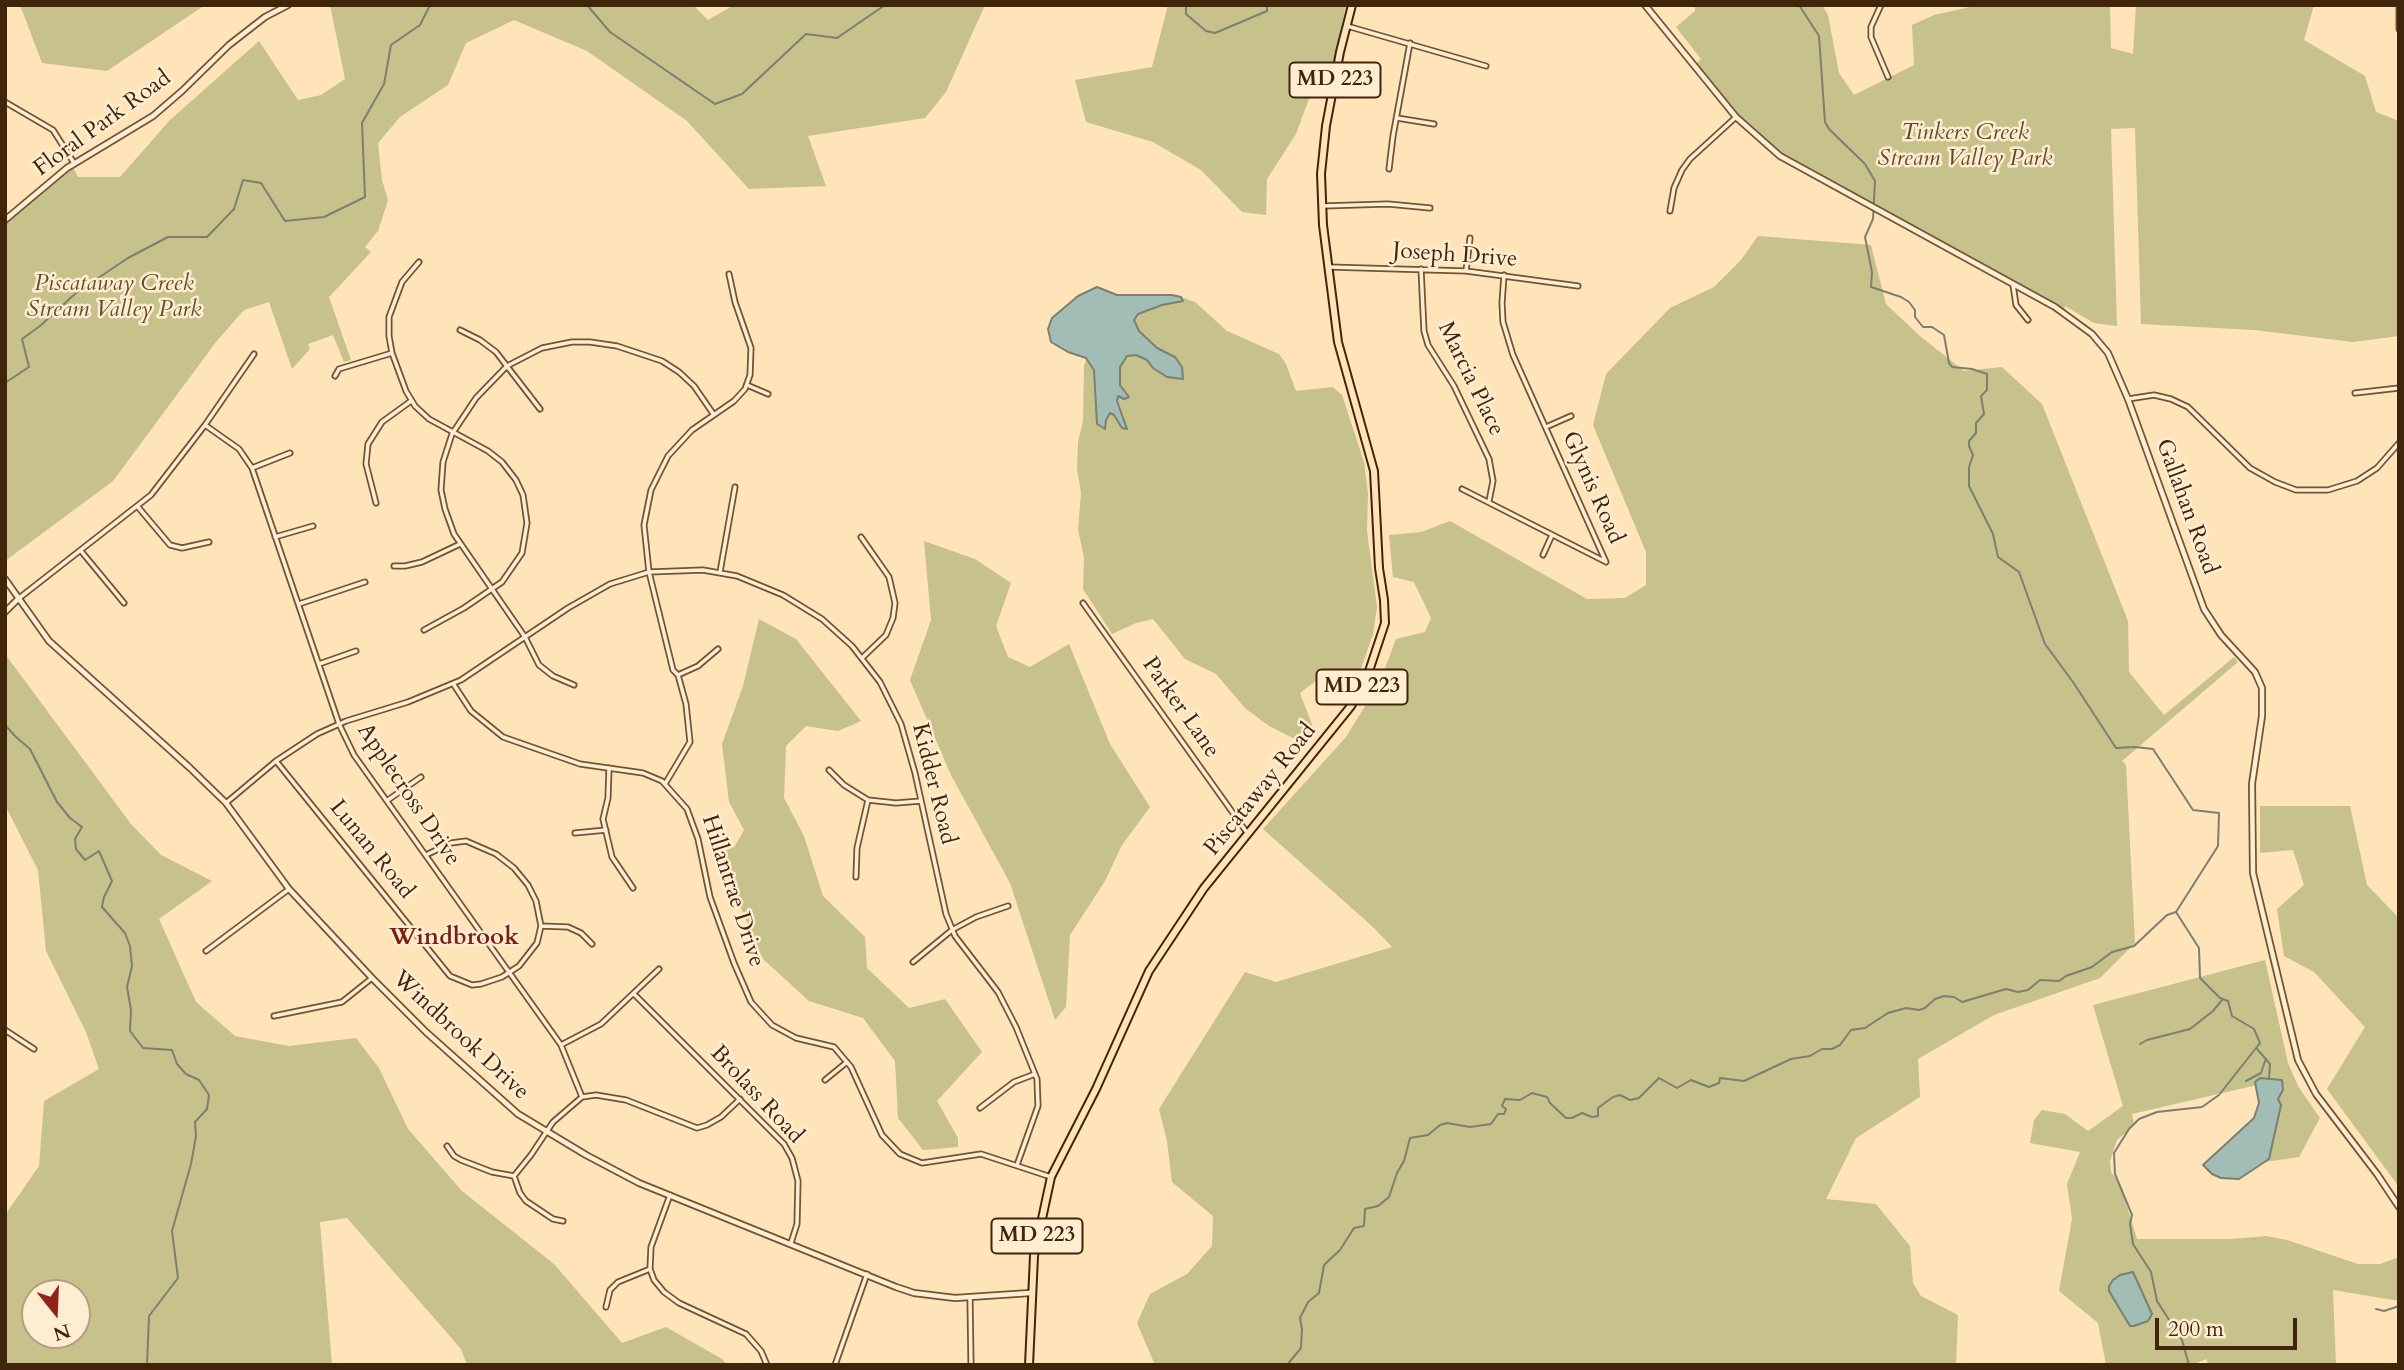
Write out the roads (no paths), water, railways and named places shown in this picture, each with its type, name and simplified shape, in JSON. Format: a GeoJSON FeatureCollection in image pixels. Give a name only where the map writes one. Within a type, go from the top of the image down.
{"type":"FeatureCollection","features":[{"type":"Feature","properties":{"kind":"main road","name":"Piscataway Road"},"geometry":{"type":"LineString","coordinates":[[1029,1365],[1034,1255],[1051,1177],[1096,1088],[1155,960],[1204,888],[1351,706],[1366,680],[1385,623],[1373,465],[1343,361],[1322,206],[1326,126],[1352,5]]}},
{"type":"Feature","properties":{"kind":"street","name":"Floral Park Road"},"geometry":{"type":"LineString","coordinates":[[5,220],[74,163],[153,116],[239,37],[265,17],[288,5]]}},
{"type":"Feature","properties":{"kind":"street","name":"Gallahan Road"},"geometry":{"type":"LineString","coordinates":[[1645,5],[1736,117],[1780,156],[2055,307],[2092,334],[2112,360],[2208,617],[2255,672],[2262,688],[2262,716],[2252,784],[2253,873],[2298,1060],[2316,1094],[2399,1207]]}},
{"type":"Feature","properties":{"kind":"street"},"geometry":{"type":"LineString","coordinates":[[1881,5],[1871,27],[1871,37],[1888,78]]}},
{"type":"Feature","properties":{"kind":"street"},"geometry":{"type":"LineString","coordinates":[[2399,8],[2399,29]]}},
{"type":"Feature","properties":{"kind":"street"},"geometry":{"type":"LineString","coordinates":[[1347,26],[1486,66]]}},
{"type":"Feature","properties":{"kind":"street"},"geometry":{"type":"LineString","coordinates":[[1389,169],[1410,43]]}},
{"type":"Feature","properties":{"kind":"street"},"geometry":{"type":"LineString","coordinates":[[5,102],[53,130],[74,163]]}},
{"type":"Feature","properties":{"kind":"street"},"geometry":{"type":"LineString","coordinates":[[1670,211],[1674,188],[1682,170],[1690,159],[1736,117]]}},
{"type":"Feature","properties":{"kind":"street"},"geometry":{"type":"LineString","coordinates":[[1397,118],[1434,124]]}},
{"type":"Feature","properties":{"kind":"street"},"geometry":{"type":"LineString","coordinates":[[1322,206],[1388,204],[1430,208]]}},
{"type":"Feature","properties":{"kind":"street"},"geometry":{"type":"LineString","coordinates":[[1466,271],[1471,239]]}},
{"type":"Feature","properties":{"kind":"street"},"geometry":{"type":"LineString","coordinates":[[419,262],[402,282],[393,301],[389,328],[392,353],[411,401],[429,419],[488,451],[502,462],[516,480],[525,503],[527,523],[525,545],[509,575],[492,590],[424,630]]}},
{"type":"Feature","properties":{"kind":"street","name":"Joseph Drive"},"geometry":{"type":"LineString","coordinates":[[1329,267],[1466,271],[1578,286]]}},
{"type":"Feature","properties":{"kind":"street","name":"Marcia Place"},"geometry":{"type":"LineString","coordinates":[[1421,269],[1424,331],[1489,459],[1493,481],[1489,501]]}},
{"type":"Feature","properties":{"kind":"street"},"geometry":{"type":"LineString","coordinates":[[665,785],[690,742],[685,704],[678,675],[673,670],[649,572],[643,525],[656,477],[674,448],[692,430],[734,401],[747,385],[752,369],[751,348],[735,302],[729,274]]}},
{"type":"Feature","properties":{"kind":"street","name":"Glynis Road"},"geometry":{"type":"LineString","coordinates":[[1462,489],[1606,562],[1507,338],[1502,303],[1504,275]]}},
{"type":"Feature","properties":{"kind":"street"},"geometry":{"type":"LineString","coordinates":[[2013,285],[2016,305],[2028,320]]}},
{"type":"Feature","properties":{"kind":"street"},"geometry":{"type":"LineString","coordinates":[[460,330],[496,352],[540,409]]}},
{"type":"Feature","properties":{"kind":"street"},"geometry":{"type":"LineString","coordinates":[[575,685],[553,676],[539,665],[524,637],[460,544],[450,524],[442,495],[441,472],[452,433],[476,398],[507,366],[534,352],[560,344],[590,342],[617,346],[653,357],[680,372],[700,393],[714,415]]}},
{"type":"Feature","properties":{"kind":"street"},"geometry":{"type":"LineString","coordinates":[[335,376],[339,369],[392,353]]}},
{"type":"Feature","properties":{"kind":"street"},"geometry":{"type":"LineString","coordinates":[[5,612],[138,507],[161,483],[205,425],[254,354]]}},
{"type":"Feature","properties":{"kind":"street"},"geometry":{"type":"LineString","coordinates":[[747,385],[768,394]]}},
{"type":"Feature","properties":{"kind":"street"},"geometry":{"type":"LineString","coordinates":[[2355,393],[2399,388]]}},
{"type":"Feature","properties":{"kind":"street"},"geometry":{"type":"LineString","coordinates":[[2128,399],[2154,395],[2189,407],[2250,468],[2275,482],[2296,489],[2328,490],[2357,481],[2377,468],[2399,443]]}},
{"type":"Feature","properties":{"kind":"street"},"geometry":{"type":"LineString","coordinates":[[376,503],[366,464],[369,444],[382,422],[411,401]]}},
{"type":"Feature","properties":{"kind":"street"},"geometry":{"type":"LineString","coordinates":[[1546,427],[1571,416]]}},
{"type":"Feature","properties":{"kind":"street","name":"Applecross Drive"},"geometry":{"type":"LineString","coordinates":[[205,425],[239,449],[252,468],[339,724],[354,755],[561,1045],[582,1097]]}},
{"type":"Feature","properties":{"kind":"street"},"geometry":{"type":"LineString","coordinates":[[252,468],[290,453]]}},
{"type":"Feature","properties":{"kind":"street"},"geometry":{"type":"LineString","coordinates":[[720,572],[735,487]]}},
{"type":"Feature","properties":{"kind":"street"},"geometry":{"type":"LineString","coordinates":[[138,507],[170,545],[190,547],[209,542]]}},
{"type":"Feature","properties":{"kind":"street"},"geometry":{"type":"LineString","coordinates":[[275,537],[313,526]]}},
{"type":"Feature","properties":{"kind":"street"},"geometry":{"type":"LineString","coordinates":[[1543,555],[1552,535]]}},
{"type":"Feature","properties":{"kind":"street"},"geometry":{"type":"LineString","coordinates":[[860,537],[889,577],[895,603],[893,618],[886,635],[862,658]]}},
{"type":"Feature","properties":{"kind":"street"},"geometry":{"type":"LineString","coordinates":[[394,566],[422,562],[460,544]]}},
{"type":"Feature","properties":{"kind":"street"},"geometry":{"type":"LineString","coordinates":[[81,550],[124,603]]}},
{"type":"Feature","properties":{"kind":"street","name":"Kidder Road"},"geometry":{"type":"LineString","coordinates":[[226,803],[276,761],[317,734],[453,684],[590,594],[610,584],[649,572],[671,570],[720,572],[764,586],[793,600],[830,625],[862,658],[880,682],[901,724],[952,930],[998,992],[1019,1035],[1039,1089],[1038,1106],[1017,1165]]}},
{"type":"Feature","properties":{"kind":"street","name":"Windbrook Drive"},"geometry":{"type":"LineString","coordinates":[[5,579],[34,622],[62,654],[172,751],[226,803],[289,888],[372,978],[426,1032],[512,1109],[611,1169],[914,1293],[970,1298],[1031,1293]]}},
{"type":"Feature","properties":{"kind":"street"},"geometry":{"type":"LineString","coordinates":[[299,604],[365,582]]}},
{"type":"Feature","properties":{"kind":"street","name":"Parker Lane"},"geometry":{"type":"LineString","coordinates":[[1083,603],[1248,834]]}},
{"type":"Feature","properties":{"kind":"street"},"geometry":{"type":"LineString","coordinates":[[678,675],[698,666],[718,649]]}},
{"type":"Feature","properties":{"kind":"street"},"geometry":{"type":"LineString","coordinates":[[319,664],[356,651]]}},
{"type":"Feature","properties":{"kind":"street","name":"Hillantrae Drive"},"geometry":{"type":"LineString","coordinates":[[453,684],[471,711],[503,737],[580,764],[643,773],[665,785],[687,809],[698,839],[710,897],[751,1002],[772,1025],[796,1038],[834,1047],[851,1067],[882,1135],[900,1154],[922,1163],[981,1154],[1051,1177]]}},
{"type":"Feature","properties":{"kind":"street","name":"Lunan Road"},"geometry":{"type":"LineString","coordinates":[[276,761],[447,973],[472,985],[492,981],[510,972]]}},
{"type":"Feature","properties":{"kind":"street"},"geometry":{"type":"LineString","coordinates":[[609,768],[608,798],[603,818],[612,857],[633,888]]}},
{"type":"Feature","properties":{"kind":"street"},"geometry":{"type":"LineString","coordinates":[[829,770],[844,785],[867,800],[896,803],[921,801]]}},
{"type":"Feature","properties":{"kind":"street"},"geometry":{"type":"LineString","coordinates":[[388,800],[421,777]]}},
{"type":"Feature","properties":{"kind":"street"},"geometry":{"type":"LineString","coordinates":[[856,877],[857,848],[867,800]]}},
{"type":"Feature","properties":{"kind":"street"},"geometry":{"type":"LineString","coordinates":[[575,833],[606,830]]}},
{"type":"Feature","properties":{"kind":"street"},"geometry":{"type":"LineString","coordinates":[[427,854],[460,841],[496,854],[514,868],[531,889],[541,926],[540,936],[533,950],[510,972]]}},
{"type":"Feature","properties":{"kind":"street"},"geometry":{"type":"LineString","coordinates":[[206,951],[289,888]]}},
{"type":"Feature","properties":{"kind":"street"},"geometry":{"type":"LineString","coordinates":[[912,962],[952,930],[976,917],[1008,906]]}},
{"type":"Feature","properties":{"kind":"street"},"geometry":{"type":"LineString","coordinates":[[541,926],[568,927],[586,936],[592,944]]}},
{"type":"Feature","properties":{"kind":"street"},"geometry":{"type":"LineString","coordinates":[[561,1045],[595,1029],[659,969]]}},
{"type":"Feature","properties":{"kind":"street"},"geometry":{"type":"LineString","coordinates":[[274,1016],[342,1002],[372,978]]}},
{"type":"Feature","properties":{"kind":"street","name":"Brolass Road"},"geometry":{"type":"LineString","coordinates":[[634,994],[784,1144],[792,1158],[798,1181],[797,1224],[791,1242]]}},
{"type":"Feature","properties":{"kind":"street"},"geometry":{"type":"LineString","coordinates":[[5,1030],[34,1049]]}},
{"type":"Feature","properties":{"kind":"street"},"geometry":{"type":"LineString","coordinates":[[825,1080],[847,1062]]}},
{"type":"Feature","properties":{"kind":"street"},"geometry":{"type":"LineString","coordinates":[[980,1108],[1014,1082],[1035,1074]]}},
{"type":"Feature","properties":{"kind":"street"},"geometry":{"type":"LineString","coordinates":[[514,1176],[563,1111],[582,1097],[596,1095],[626,1100],[697,1128],[721,1117],[740,1099]]}},
{"type":"Feature","properties":{"kind":"street"},"geometry":{"type":"LineString","coordinates":[[447,1146],[452,1154],[461,1160],[492,1172],[514,1176]]}},
{"type":"Feature","properties":{"kind":"street"},"geometry":{"type":"LineString","coordinates":[[514,1176],[526,1202],[563,1222]]}},
{"type":"Feature","properties":{"kind":"street"},"geometry":{"type":"LineString","coordinates":[[670,1195],[653,1238],[650,1269],[659,1287],[679,1303],[747,1334],[761,1351],[767,1365]]}},
{"type":"Feature","properties":{"kind":"street"},"geometry":{"type":"LineString","coordinates":[[606,1307],[613,1286],[625,1278],[650,1269]]}},
{"type":"Feature","properties":{"kind":"street"},"geometry":{"type":"LineString","coordinates":[[835,1365],[867,1274]]}},
{"type":"Feature","properties":{"kind":"street"},"geometry":{"type":"LineString","coordinates":[[970,1298],[971,1365]]}},
{"type":"Feature","properties":{"kind":"water"},"geometry":{"type":"Polygon","coordinates":[[[1097,287],[1117,295],[1172,295],[1181,297],[1183,301],[1138,314],[1134,320],[1139,331],[1157,348],[1175,357],[1182,367],[1183,379],[1167,377],[1153,368],[1147,360],[1136,355],[1127,356],[1120,367],[1120,385],[1129,397],[1124,399],[1118,396],[1117,401],[1127,429],[1122,428],[1110,413],[1105,429],[1097,424],[1094,370],[1086,358],[1051,342],[1048,329],[1052,318],[1078,296],[1097,287]]]}},
{"type":"Feature","properties":{"kind":"water"},"geometry":{"type":"Polygon","coordinates":[[[2260,1078],[2282,1080],[2283,1090],[2278,1099],[2281,1105],[2269,1159],[2239,1179],[2221,1178],[2203,1165],[2254,1118],[2259,1103],[2255,1082],[2260,1078]]]}},
{"type":"Feature","properties":{"kind":"water"},"geometry":{"type":"Polygon","coordinates":[[[2133,1272],[2152,1314],[2148,1321],[2130,1326],[2109,1291],[2109,1286],[2120,1275],[2133,1272]]]}},
{"type":"Feature","properties":{"kind":"waterway"},"geometry":{"type":"LineString","coordinates":[[5,383],[29,367],[22,339],[76,293],[128,258],[168,237],[207,237],[234,209],[243,180],[261,183],[285,221],[324,217],[365,197],[362,123],[384,84],[391,45],[420,25],[430,5]]}},
{"type":"Feature","properties":{"kind":"waterway"},"geometry":{"type":"LineString","coordinates":[[587,5],[610,32],[715,104],[742,94],[806,34],[837,38],[885,5]]}},
{"type":"Feature","properties":{"kind":"waterway"},"geometry":{"type":"LineString","coordinates":[[1186,5],[1186,14],[1206,31],[1215,33],[1267,11],[1267,5]]}},
{"type":"Feature","properties":{"kind":"waterway"},"geometry":{"type":"LineString","coordinates":[[1799,5],[1819,36],[1825,122],[1865,164],[1875,181],[1873,219],[1865,237],[1872,272],[1871,287],[1909,302],[1923,327],[1932,327],[1944,335],[1952,367],[1987,374],[1987,390],[1981,396],[1984,414],[1976,423],[1976,433],[1969,441],[1973,455],[1969,467],[1969,486],[1993,534],[1998,557],[2019,572],[2045,644],[2116,748],[2153,749],[2193,810],[2219,813],[2218,846],[2176,912],[2199,948],[2200,978],[2220,998],[2228,1001],[2232,1016],[2254,1029],[2260,1043],[2219,1095],[2202,1107],[2157,1112],[2139,1119],[2129,1129],[2114,1153],[2115,1174],[2132,1215],[2130,1224],[2133,1244],[2151,1272],[2157,1301],[2182,1340],[2189,1365]]}},
{"type":"Feature","properties":{"kind":"waterway"},"geometry":{"type":"LineString","coordinates":[[5,725],[30,749],[57,802],[70,818],[82,827],[75,839],[76,849],[85,860],[99,851],[112,881],[102,907],[125,933],[130,946],[132,966],[127,987],[131,1010],[130,1031],[143,1048],[172,1050],[177,1064],[186,1074],[199,1080],[209,1095],[207,1109],[195,1122],[196,1136],[191,1164],[172,1231],[178,1278],[149,1316],[147,1365]]}},
{"type":"Feature","properties":{"kind":"waterway"},"geometry":{"type":"LineString","coordinates":[[1287,1365],[1301,1348],[1300,1318],[1308,1302],[1319,1293],[1324,1265],[1340,1250],[1354,1228],[1364,1226],[1365,1209],[1378,1206],[1389,1197],[1410,1138],[1428,1135],[1447,1123],[1470,1127],[1491,1124],[1498,1114],[1504,1114],[1506,1109],[1502,1106],[1505,1099],[1520,1100],[1532,1093],[1547,1097],[1566,1118],[1582,1113],[1592,1117],[1598,1116],[1598,1108],[1613,1097],[1620,1095],[1630,1100],[1639,1098],[1659,1078],[1677,1088],[1691,1080],[1709,1087],[1719,1083],[1720,1078],[1744,1081],[1791,1059],[1810,1056],[1822,1049],[1832,1049],[1840,1045],[1851,1030],[1865,1028],[1888,1013],[1906,1008],[1919,1010],[1944,996],[1954,997],[1962,1002],[2006,989],[2018,992],[2028,990],[2040,980],[2059,981],[2092,967],[2112,952],[2134,946],[2167,915],[2176,912]]}},
{"type":"Feature","properties":{"kind":"waterway"},"geometry":{"type":"LineString","coordinates":[[2140,1044],[2190,1029],[2213,1011],[2222,1000]]}},
{"type":"Feature","properties":{"kind":"waterway"},"geometry":{"type":"LineString","coordinates":[[2257,1049],[2270,1064],[2269,1078]]}},
{"type":"Feature","properties":{"kind":"waterway"},"geometry":{"type":"LineString","coordinates":[[2246,1081],[2261,1073],[2265,1061]]}},
{"type":"Feature","properties":{"kind":"waterway"},"geometry":{"type":"LineString","coordinates":[[2376,1309],[2384,1311],[2399,1306]]}},
{"type":"Feature","properties":{"kind":"district","name":"Windbrook"},"geometry":{"type":"Point","coordinates":[454,938]}},
{"type":"Feature","properties":{"kind":"park label","name":"Tinkers Creek Stream Valley Park"},"geometry":{"type":"Point","coordinates":[1965,147]}},
{"type":"Feature","properties":{"kind":"park label","name":"Piscataway Creek Stream Valley Park"},"geometry":{"type":"Point","coordinates":[114,298]}}]}
